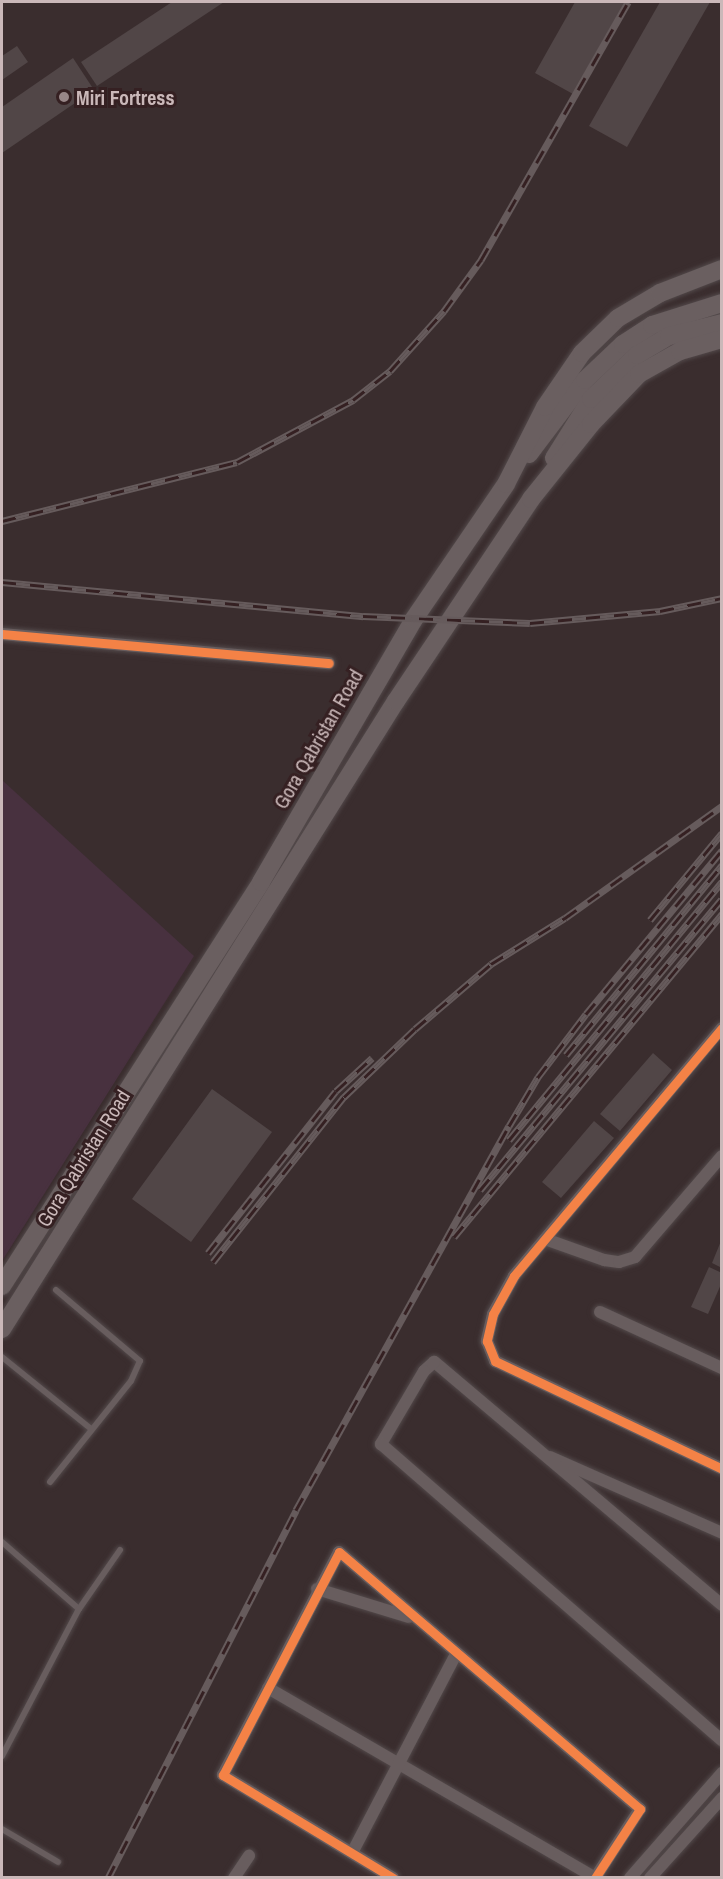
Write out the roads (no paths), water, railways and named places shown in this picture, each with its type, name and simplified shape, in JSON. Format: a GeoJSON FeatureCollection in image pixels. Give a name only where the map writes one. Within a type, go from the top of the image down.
{"type":"FeatureCollection","features":[{"type":"Feature","properties":{"kind":"main road","name":"Gora Qabristan Road"},"geometry":{"type":"LineString","coordinates":[[2,1286],[261,882],[414,619],[506,484],[545,407],[600,334],[660,292],[722,269]]}},
{"type":"Feature","properties":{"kind":"main road"},"geometry":{"type":"LineString","coordinates":[[531,499],[563,424],[603,361],[642,331],[688,311],[722,303]]}},
{"type":"Feature","properties":{"kind":"main road"},"geometry":{"type":"LineString","coordinates":[[506,484],[563,424],[637,355],[669,336],[722,322]]}},
{"type":"Feature","properties":{"kind":"main road","name":"Gora Qabristan Road"},"geometry":{"type":"LineString","coordinates":[[2,1329],[396,700],[531,499],[591,423],[639,374],[680,351],[722,339]]}},
{"type":"Feature","properties":{"kind":"street"},"geometry":{"type":"LineString","coordinates":[[2,634],[329,663]]}},
{"type":"Feature","properties":{"kind":"street"},"geometry":{"type":"LineString","coordinates":[[722,1028],[514,1276],[493,1314],[488,1349],[495,1361],[722,1468]]}},
{"type":"Feature","properties":{"kind":"street"},"geometry":{"type":"LineString","coordinates":[[545,1239],[604,1260],[619,1262],[635,1257],[722,1156]]}},
{"type":"Feature","properties":{"kind":"street"},"geometry":{"type":"LineString","coordinates":[[600,1312],[722,1368]]}},
{"type":"Feature","properties":{"kind":"street"},"geometry":{"type":"LineString","coordinates":[[721,1740],[381,1444],[417,1379],[434,1362],[722,1605]]}},
{"type":"Feature","properties":{"kind":"street"},"geometry":{"type":"LineString","coordinates":[[536,1450],[722,1533]]}},
{"type":"Feature","properties":{"kind":"street"},"geometry":{"type":"LineString","coordinates":[[268,1688],[595,1878],[640,1809],[413,1618],[339,1552],[317,1589],[223,1775],[393,1878]]}},
{"type":"Feature","properties":{"kind":"street"},"geometry":{"type":"LineString","coordinates":[[317,1589],[413,1618]]}},
{"type":"Feature","properties":{"kind":"street"},"geometry":{"type":"LineString","coordinates":[[352,1853],[456,1654]]}},
{"type":"Feature","properties":{"kind":"street"},"geometry":{"type":"LineString","coordinates":[[630,1878],[722,1773]]}},
{"type":"Feature","properties":{"kind":"street"},"geometry":{"type":"LineString","coordinates":[[650,1878],[722,1798]]}},
{"type":"Feature","properties":{"kind":"street"},"geometry":{"type":"LineString","coordinates":[[234,1878],[249,1856]]}},
{"type":"Feature","properties":{"kind":"lane"},"geometry":{"type":"LineString","coordinates":[[50,1482],[90,1428],[131,1381],[140,1360],[56,1290]]}},
{"type":"Feature","properties":{"kind":"lane"},"geometry":{"type":"LineString","coordinates":[[2,1357],[90,1428]]}},
{"type":"Feature","properties":{"kind":"lane"},"geometry":{"type":"LineString","coordinates":[[2,1542],[79,1609]]}},
{"type":"Feature","properties":{"kind":"lane"},"geometry":{"type":"LineString","coordinates":[[2,1756],[79,1609],[120,1550]]}},
{"type":"Feature","properties":{"kind":"lane"},"geometry":{"type":"LineString","coordinates":[[2,1829],[58,1862]]}},
{"type":"Feature","properties":{"kind":"railway"},"geometry":{"type":"LineString","coordinates":[[2,521],[237,462],[353,400],[390,371],[444,311],[481,260],[628,2]]}},
{"type":"Feature","properties":{"kind":"railway"},"geometry":{"type":"LineString","coordinates":[[2,582],[363,616],[530,623],[660,611],[722,598]]}},
{"type":"Feature","properties":{"kind":"railway"},"geometry":{"type":"LineString","coordinates":[[213,1262],[344,1097],[415,1029],[491,964],[565,918],[722,806]]}},
{"type":"Feature","properties":{"kind":"railway"},"geometry":{"type":"LineString","coordinates":[[650,920],[722,833]]}},
{"type":"Feature","properties":{"kind":"railway"},"geometry":{"type":"LineString","coordinates":[[108,1878],[296,1510],[538,1077],[586,1014],[722,850]]}},
{"type":"Feature","properties":{"kind":"railway"},"geometry":{"type":"LineString","coordinates":[[566,1055],[722,865]]}},
{"type":"Feature","properties":{"kind":"railway"},"geometry":{"type":"LineString","coordinates":[[509,1140],[722,882]]}},
{"type":"Feature","properties":{"kind":"railway"},"geometry":{"type":"LineString","coordinates":[[480,1190],[722,899]]}},
{"type":"Feature","properties":{"kind":"railway"},"geometry":{"type":"LineString","coordinates":[[454,1237],[722,914]]}},
{"type":"Feature","properties":{"kind":"railway"},"geometry":{"type":"LineString","coordinates":[[208,1253],[336,1091],[372,1058]]}},
{"type":"Feature","properties":{"kind":"place","name":"Miri Fortress"},"geometry":{"type":"Point","coordinates":[64,97]}}]}
